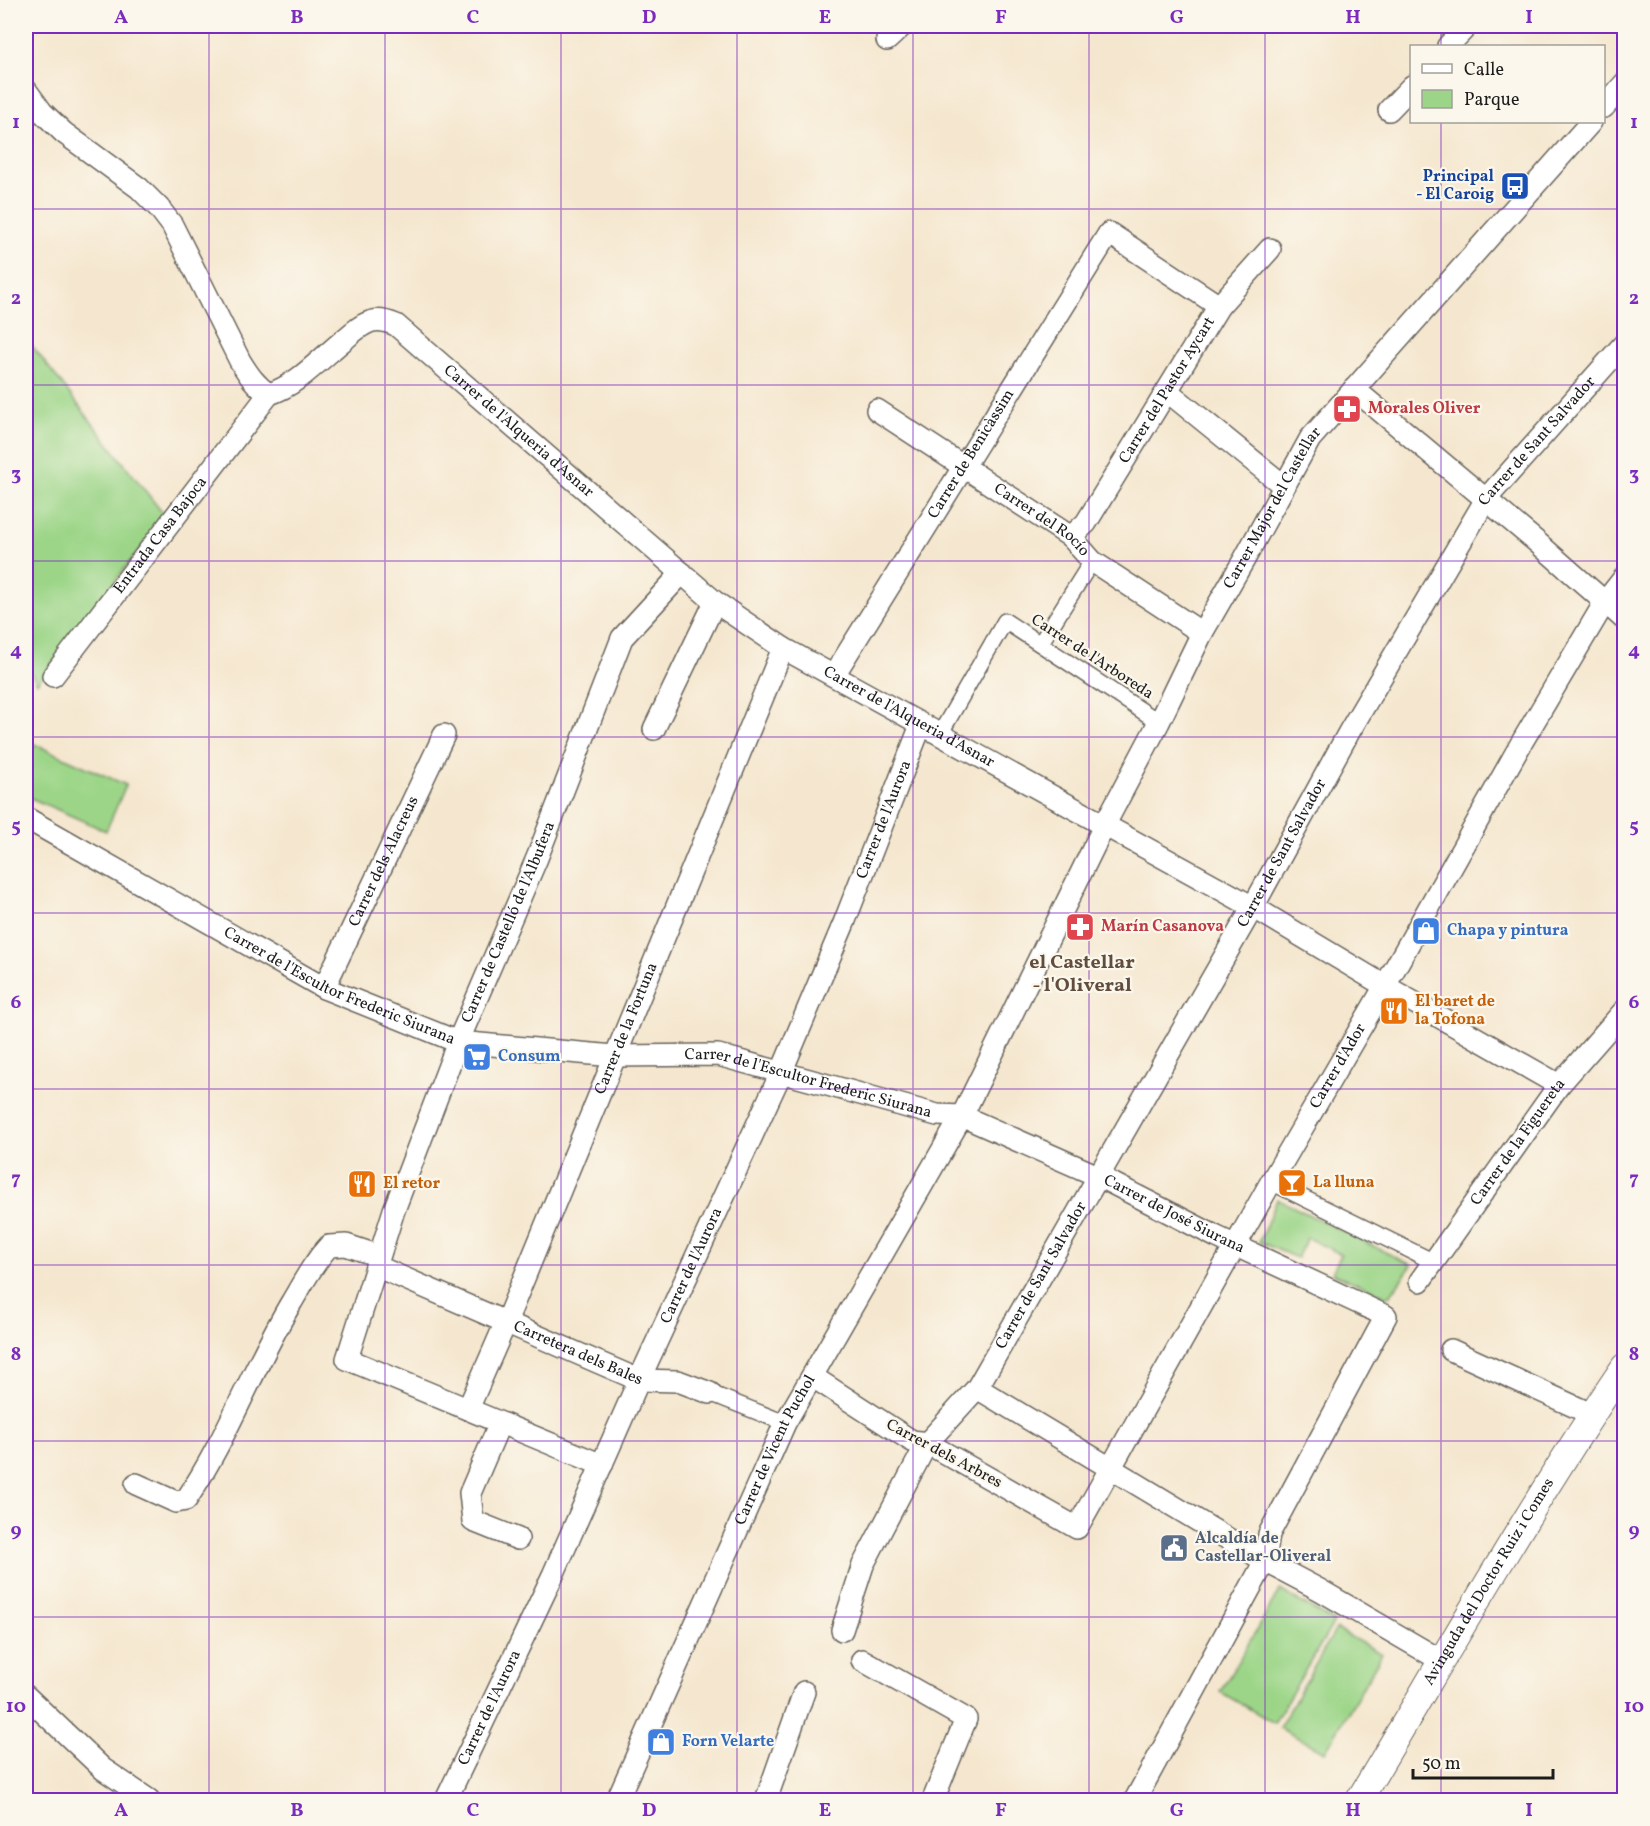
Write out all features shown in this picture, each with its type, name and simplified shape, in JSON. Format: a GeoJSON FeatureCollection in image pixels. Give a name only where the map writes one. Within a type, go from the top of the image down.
{"type":"FeatureCollection","features":[{"type":"Feature","properties":{"kind":"street"},"geometry":{"type":"LineString","coordinates":[[1449,45],[1467,26]]}},
{"type":"Feature","properties":{"kind":"street"},"geometry":{"type":"LineString","coordinates":[[1605,107],[1624,84]]}},
{"type":"Feature","properties":{"kind":"street"},"geometry":{"type":"LineString","coordinates":[[1389,110],[1410,88]]}},
{"type":"Feature","properties":{"kind":"street"},"geometry":{"type":"LineString","coordinates":[[26,90],[42,112],[64,133],[139,188],[159,208],[172,225],[250,378],[269,394]]}},
{"type":"Feature","properties":{"kind":"street","name":"Carrer Major del Castellar"},"geometry":{"type":"LineString","coordinates":[[1105,824],[1159,722],[1202,633],[1310,439],[1590,123]]}},
{"type":"Feature","properties":{"kind":"street","name":"Carrer de Benicàssim"},"geometry":{"type":"LineString","coordinates":[[834,675],[1109,233],[1219,306]]}},
{"type":"Feature","properties":{"kind":"street","name":"Carrer del Pastor Aycart"},"geometry":{"type":"LineString","coordinates":[[1071,537],[1086,523],[1219,306],[1270,249]]}},
{"type":"Feature","properties":{"kind":"street","name":"Carrer de l'Alqueria d'Asnar"},"geometry":{"type":"LineString","coordinates":[[269,394],[277,392],[301,376],[356,330],[373,321],[385,321],[396,325],[715,602],[783,648],[1253,907],[1385,986],[1559,1085]]}},
{"type":"Feature","properties":{"kind":"street","name":"Carrer de Sant Salvador"},"geometry":{"type":"LineString","coordinates":[[842,1629],[862,1564],[927,1443],[977,1388],[1253,907],[1350,732],[1486,500],[1624,344]]}},
{"type":"Feature","properties":{"kind":"street"},"geometry":{"type":"LineString","coordinates":[[1354,389],[1624,619]]}},
{"type":"Feature","properties":{"kind":"street"},"geometry":{"type":"LineString","coordinates":[[1167,391],[1284,486]]}},
{"type":"Feature","properties":{"kind":"street","name":"Entrada Casa Bajoca"},"geometry":{"type":"LineString","coordinates":[[53,676],[269,394]]}},
{"type":"Feature","properties":{"kind":"street","name":"Carrer del Rocío"},"geometry":{"type":"LineString","coordinates":[[877,410],[1071,537],[1092,561],[1202,633]]}},
{"type":"Feature","properties":{"kind":"street"},"geometry":{"type":"LineString","coordinates":[[1040,644],[1092,561]]}},
{"type":"Feature","properties":{"kind":"street","name":"Carrer de Castelló de l'Albufera"},"geometry":{"type":"LineString","coordinates":[[468,1409],[347,1359],[394,1210],[458,1042],[537,858],[622,638],[682,573]]}},
{"type":"Feature","properties":{"kind":"street","name":"Carrer d'Ador"},"geometry":{"type":"LineString","coordinates":[[1077,1528],[1528,731],[1605,602],[1624,578]]}},
{"type":"Feature","properties":{"kind":"street"},"geometry":{"type":"LineString","coordinates":[[654,729],[715,602]]}},
{"type":"Feature","properties":{"kind":"street","name":"Carrer de l'Arboreda"},"geometry":{"type":"LineString","coordinates":[[931,729],[1005,621],[1159,722]]}},
{"type":"Feature","properties":{"kind":"street","name":"Carrer de la Fortuna"},"geometry":{"type":"LineString","coordinates":[[468,1409],[506,1322],[783,648]]}},
{"type":"Feature","properties":{"kind":"street","name":"Carrer de l'Aurora"},"geometry":{"type":"LineString","coordinates":[[446,1800],[553,1575],[639,1380],[781,1073],[844,922],[931,729]]}},
{"type":"Feature","properties":{"kind":"street","name":"Carrer dels Alacreus"},"geometry":{"type":"LineString","coordinates":[[324,988],[444,735]]}},
{"type":"Feature","properties":{"kind":"street","name":"Carrer de l'Escultor Frederic Siurana"},"geometry":{"type":"LineString","coordinates":[[26,818],[324,988],[458,1042],[614,1056],[718,1055],[937,1115],[962,1116]]}},
{"type":"Feature","properties":{"kind":"street","name":"Carrer de Vicent Puchol"},"geometry":{"type":"LineString","coordinates":[[617,1800],[785,1423],[962,1116],[1105,824]]}},
{"type":"Feature","properties":{"kind":"street","name":"Carrer de la Figuereta"},"geometry":{"type":"LineString","coordinates":[[1420,1281],[1559,1085],[1624,1011]]}},
{"type":"Feature","properties":{"kind":"street","name":"Carrer de José Siurana"},"geometry":{"type":"LineString","coordinates":[[962,1116],[1098,1176],[1236,1246],[1386,1316],[1269,1534],[1265,1561]]}},
{"type":"Feature","properties":{"kind":"street"},"geometry":{"type":"LineString","coordinates":[[1271,1182],[1434,1262]]}},
{"type":"Feature","properties":{"kind":"street","name":"Carretera dels Bales"},"geometry":{"type":"LineString","coordinates":[[136,1484],[176,1502],[186,1500],[273,1334],[316,1261],[329,1246],[338,1245],[346,1245],[506,1322],[639,1380],[678,1381],[785,1423]]}},
{"type":"Feature","properties":{"kind":"street"},"geometry":{"type":"LineString","coordinates":[[1450,1350],[1591,1414]]}},
{"type":"Feature","properties":{"kind":"street","name":"Avinguda del Doctor Ruiz i Comes"},"geometry":{"type":"LineString","coordinates":[[1359,1800],[1521,1526],[1591,1414],[1624,1367]]}},
{"type":"Feature","properties":{"kind":"street","name":"Carrer dels Arbres"},"geometry":{"type":"LineString","coordinates":[[813,1377],[912,1441],[927,1443],[1077,1528]]}},
{"type":"Feature","properties":{"kind":"street"},"geometry":{"type":"LineString","coordinates":[[977,1388],[1265,1561],[1320,1590],[1442,1661]]}},
{"type":"Feature","properties":{"kind":"street"},"geometry":{"type":"LineString","coordinates":[[468,1409],[602,1465]]}},
{"type":"Feature","properties":{"kind":"street"},"geometry":{"type":"LineString","coordinates":[[500,1423],[470,1493],[474,1521],[518,1539]]}},
{"type":"Feature","properties":{"kind":"street"},"geometry":{"type":"LineString","coordinates":[[1134,1800],[1265,1561]]}},
{"type":"Feature","properties":{"kind":"street"},"geometry":{"type":"LineString","coordinates":[[862,1660],[966,1719],[933,1800]]}},
{"type":"Feature","properties":{"kind":"street"},"geometry":{"type":"LineString","coordinates":[[766,1800],[804,1692]]}},
{"type":"Feature","properties":{"kind":"street"},"geometry":{"type":"LineString","coordinates":[[26,1696],[103,1769],[149,1800]]}},
{"type":"Feature","properties":{"kind":"green space"},"geometry":{"type":"Polygon","coordinates":[[[26,338],[165,516],[37,683],[26,664],[26,338]]]}},
{"type":"Feature","properties":{"kind":"green space"},"geometry":{"type":"Polygon","coordinates":[[[34,744],[126,785],[106,831],[26,796],[26,765],[34,744]]]}},
{"type":"Feature","properties":{"kind":"green space"},"geometry":{"type":"Polygon","coordinates":[[[1277,1199],[1412,1265],[1389,1297],[1332,1273],[1341,1254],[1307,1238],[1297,1258],[1259,1242],[1277,1199]]]}},
{"type":"Feature","properties":{"kind":"green space"},"geometry":{"type":"Polygon","coordinates":[[[1280,1590],[1334,1622],[1274,1723],[1220,1692],[1280,1590]]]}},
{"type":"Feature","properties":{"kind":"green space"},"geometry":{"type":"Polygon","coordinates":[[[1336,1629],[1382,1654],[1325,1752],[1279,1728],[1336,1629]]]}},
{"type":"Feature","properties":{"kind":"place","name":"Principal - El Caroig"},"geometry":{"type":"Point","coordinates":[1515,186]}},
{"type":"Feature","properties":{"kind":"place","name":"Morales Oliver"},"geometry":{"type":"Point","coordinates":[1347,409]}},
{"type":"Feature","properties":{"kind":"place","name":"Marín Casanova"},"geometry":{"type":"Point","coordinates":[1080,927]}},
{"type":"Feature","properties":{"kind":"place","name":"Chapa y pintura"},"geometry":{"type":"Point","coordinates":[1426,931]}},
{"type":"Feature","properties":{"kind":"place","name":"El baret de la Tofona"},"geometry":{"type":"Point","coordinates":[1394,1011]}},
{"type":"Feature","properties":{"kind":"place","name":"Consum"},"geometry":{"type":"Point","coordinates":[477,1057]}},
{"type":"Feature","properties":{"kind":"place","name":"La lluna"},"geometry":{"type":"Point","coordinates":[1292,1183]}},
{"type":"Feature","properties":{"kind":"place","name":"El retor"},"geometry":{"type":"Point","coordinates":[362,1184]}},
{"type":"Feature","properties":{"kind":"place","name":"Alcaldía de Castellar-Oliveral"},"geometry":{"type":"Point","coordinates":[1174,1548]}},
{"type":"Feature","properties":{"kind":"place","name":"Forn Velarte"},"geometry":{"type":"Point","coordinates":[661,1742]}},
{"type":"Feature","properties":{"kind":"district","name":"el Castellar - l'Oliveral"},"geometry":{"type":"Point","coordinates":[1082,974]}}]}
